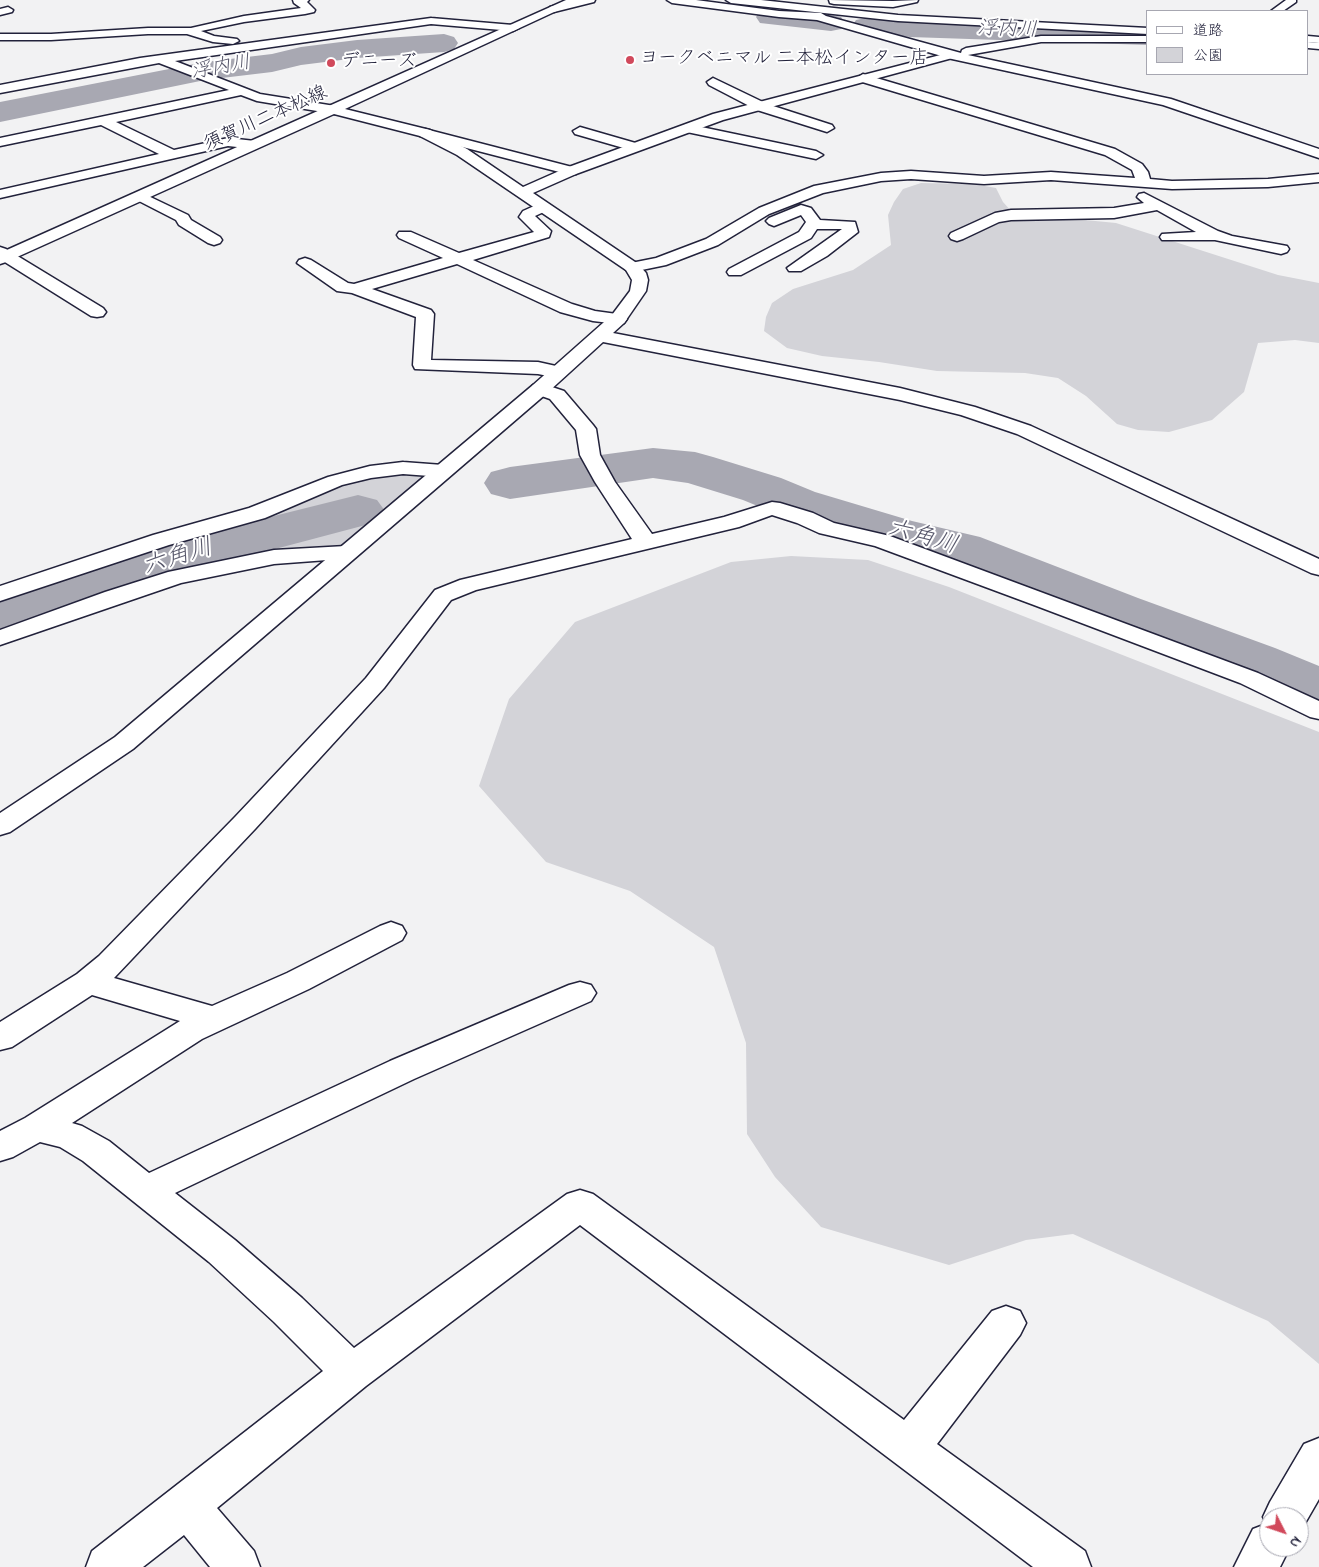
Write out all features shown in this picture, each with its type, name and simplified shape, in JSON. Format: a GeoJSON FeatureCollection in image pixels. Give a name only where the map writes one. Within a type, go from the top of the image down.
{"type":"FeatureCollection","features":[{"type":"Feature","properties":{"kind":"main road"},"geometry":{"type":"LineString","coordinates":[[0,37],[58,37],[148,31],[188,31],[244,19],[310,10],[298,1],[304,0]]}},
{"type":"Feature","properties":{"kind":"main road"},"geometry":{"type":"LineString","coordinates":[[554,9],[565,0]]}},
{"type":"Feature","properties":{"kind":"main road","name":"須賀川二本松線"},"geometry":{"type":"LineString","coordinates":[[2,256],[335,110],[574,0]]}},
{"type":"Feature","properties":{"kind":"main road"},"geometry":{"type":"LineString","coordinates":[[554,9],[590,0]]}},
{"type":"Feature","properties":{"kind":"main road"},"geometry":{"type":"LineString","coordinates":[[672,0],[779,14],[819,16],[952,55],[1166,102],[1319,154]]}},
{"type":"Feature","properties":{"kind":"main road"},"geometry":{"type":"LineString","coordinates":[[731,0],[898,18],[1146,31]]}},
{"type":"Feature","properties":{"kind":"main road"},"geometry":{"type":"LineString","coordinates":[[762,0],[851,10],[1146,24]]}},
{"type":"Feature","properties":{"kind":"main road"},"geometry":{"type":"LineString","coordinates":[[834,2],[893,4],[913,0]]}},
{"type":"Feature","properties":{"kind":"main road"},"geometry":{"type":"LineString","coordinates":[[1278,10],[1291,0]]}},
{"type":"Feature","properties":{"kind":"main road"},"geometry":{"type":"LineString","coordinates":[[0,89],[160,59],[431,21],[513,28]]}},
{"type":"Feature","properties":{"kind":"main road"},"geometry":{"type":"LineString","coordinates":[[188,31],[213,39],[262,44]]}},
{"type":"Feature","properties":{"kind":"main road"},"geometry":{"type":"LineString","coordinates":[[524,192],[571,171],[718,117],[762,107],[952,55],[1040,39],[1146,39]]}},
{"type":"Feature","properties":{"kind":"main road"},"geometry":{"type":"LineString","coordinates":[[134,50],[239,92],[257,97],[335,110],[571,171]]}},
{"type":"Feature","properties":{"kind":"main road"},"geometry":{"type":"LineString","coordinates":[[863,78],[1110,152],[1137,167],[1141,172],[1144,183]]}},
{"type":"Feature","properties":{"kind":"main road"},"geometry":{"type":"LineString","coordinates":[[713,82],[762,107],[827,128]]}},
{"type":"Feature","properties":{"kind":"main road"},"geometry":{"type":"LineString","coordinates":[[0,142],[239,92]]}},
{"type":"Feature","properties":{"kind":"main road"},"geometry":{"type":"LineString","coordinates":[[102,120],[173,155]]}},
{"type":"Feature","properties":{"kind":"main road"},"geometry":{"type":"LineString","coordinates":[[687,128],[816,155]]}},
{"type":"Feature","properties":{"kind":"main road"},"geometry":{"type":"LineString","coordinates":[[580,131],[634,147]]}},
{"type":"Feature","properties":{"kind":"main road"},"geometry":{"type":"LineString","coordinates":[[0,826],[124,743],[540,390],[618,318],[638,291],[640,280],[638,273],[632,267],[524,192],[462,152],[425,133]]}},
{"type":"Feature","properties":{"kind":"main road"},"geometry":{"type":"LineString","coordinates":[[0,194],[228,142],[255,145]]}},
{"type":"Feature","properties":{"kind":"main road"},"geometry":{"type":"LineString","coordinates":[[632,267],[660,262],[712,242],[757,215],[789,200],[819,189],[861,179],[911,175],[984,180],[1051,176],[1144,183],[1240,185],[1319,178]]}},
{"type":"Feature","properties":{"kind":"main road"},"geometry":{"type":"LineString","coordinates":[[1299,181],[1319,186]]}},
{"type":"Feature","properties":{"kind":"main road"},"geometry":{"type":"LineString","coordinates":[[1125,182],[1134,191],[1217,236],[1229,240],[1281,249]]}},
{"type":"Feature","properties":{"kind":"main road"},"geometry":{"type":"LineString","coordinates":[[142,196],[183,218],[184,222],[214,240]]}},
{"type":"Feature","properties":{"kind":"main road"},"geometry":{"type":"LineString","coordinates":[[957,236],[995,218],[1011,215],[1114,213],[1159,205]]}},
{"type":"Feature","properties":{"kind":"main road"},"geometry":{"type":"LineString","coordinates":[[355,289],[543,234],[543,231],[527,217],[528,214],[543,207]]}},
{"type":"Feature","properties":{"kind":"main road"},"geometry":{"type":"LineString","coordinates":[[712,242],[724,240],[801,210],[806,210],[813,218],[813,224],[805,234],[735,272]]}},
{"type":"Feature","properties":{"kind":"main road"},"geometry":{"type":"LineString","coordinates":[[795,268],[821,253],[850,232],[850,225],[813,224]]}},
{"type":"Feature","properties":{"kind":"main road"},"geometry":{"type":"LineString","coordinates":[[405,235],[566,308],[593,316],[618,318]]}},
{"type":"Feature","properties":{"kind":"main road"},"geometry":{"type":"LineString","coordinates":[[1168,237],[1217,236]]}},
{"type":"Feature","properties":{"kind":"main road"},"geometry":{"type":"LineString","coordinates":[[2,256],[97,312]]}},
{"type":"Feature","properties":{"kind":"main road"},"geometry":{"type":"LineString","coordinates":[[304,263],[343,287],[355,289],[425,314],[422,365],[538,368],[558,372]]}},
{"type":"Feature","properties":{"kind":"main road"},"geometry":{"type":"LineString","coordinates":[[600,336],[908,396],[968,411],[1024,430],[1069,450],[1319,568]]}},
{"type":"Feature","properties":{"kind":"main road"},"geometry":{"type":"LineString","coordinates":[[540,390],[557,395],[586,429],[590,454],[605,482],[645,541]]}},
{"type":"Feature","properties":{"kind":"main road"},"geometry":{"type":"LineString","coordinates":[[0,594],[161,540],[264,510],[335,481],[370,472],[403,468],[443,471]]}},
{"type":"Feature","properties":{"kind":"main road"},"geometry":{"type":"LineString","coordinates":[[0,1038],[88,982],[133,941],[375,683],[443,595],[477,582],[731,522],[772,508],[805,518],[827,528],[882,541],[1076,612],[1250,678],[1319,711]]}},
{"type":"Feature","properties":{"kind":"main road"},"geometry":{"type":"LineString","coordinates":[[0,638],[113,597],[176,577],[274,557],[346,553]]}},
{"type":"Feature","properties":{"kind":"main road"},"geometry":{"type":"LineString","coordinates":[[0,1146],[37,1128],[190,1030],[298,981],[391,932]]}},
{"type":"Feature","properties":{"kind":"main road"},"geometry":{"type":"LineString","coordinates":[[88,982],[214,1019]]}},
{"type":"Feature","properties":{"kind":"main road"},"geometry":{"type":"LineString","coordinates":[[147,1190],[402,1070],[580,993]]}},
{"type":"Feature","properties":{"kind":"main road"},"geometry":{"type":"LineString","coordinates":[[37,1128],[70,1136],[96,1150],[222,1251],[288,1310],[352,1373]]}},
{"type":"Feature","properties":{"kind":"main road"},"geometry":{"type":"LineString","coordinates":[[108,1567],[352,1373],[580,1205],[1070,1567]]}},
{"type":"Feature","properties":{"kind":"main road"},"geometry":{"type":"LineString","coordinates":[[908,1448],[1006,1323]]}},
{"type":"Feature","properties":{"kind":"main road"},"geometry":{"type":"LineString","coordinates":[[1291,1507],[1319,1458]]}},
{"type":"Feature","properties":{"kind":"main road"},"geometry":{"type":"LineString","coordinates":[[187,1505],[238,1567]]}},
{"type":"Feature","properties":{"kind":"green space"},"geometry":{"type":"Polygon","coordinates":[[[921,183],[974,184],[996,188],[1003,202],[1013,213],[1116,223],[1278,275],[1319,283],[1319,343],[1295,340],[1258,343],[1244,392],[1212,420],[1169,432],[1138,430],[1117,424],[1086,396],[1058,378],[1025,373],[937,371],[822,356],[787,348],[764,331],[766,317],[772,303],[793,289],[853,270],[891,245],[888,215],[894,202],[903,189],[921,183]]]}},
{"type":"Feature","properties":{"kind":"green space"},"geometry":{"type":"Polygon","coordinates":[[[443,471],[346,553],[248,562],[0,638],[0,594],[370,472],[443,471]]]}},
{"type":"Feature","properties":{"kind":"green space"},"geometry":{"type":"Polygon","coordinates":[[[791,556],[868,560],[949,587],[1319,732],[1319,1364],[1268,1321],[1073,1234],[1026,1240],[949,1265],[821,1227],[775,1177],[747,1134],[746,1043],[714,947],[630,891],[546,862],[479,786],[509,699],[575,622],[731,562],[791,556]]]}},
{"type":"Feature","properties":{"kind":"waterway","name":"浮内川"},"geometry":{"type":"LineString","coordinates":[[770,17],[831,23]]}},
{"type":"Feature","properties":{"kind":"waterway","name":"浮内川"},"geometry":{"type":"LineString","coordinates":[[866,26],[1146,36]]}},
{"type":"Feature","properties":{"kind":"waterway","name":"浮内川"},"geometry":{"type":"LineString","coordinates":[[0,112],[205,71],[272,63],[301,56],[357,49],[444,43]]}},
{"type":"Feature","properties":{"kind":"waterway","name":"六角川"},"geometry":{"type":"LineString","coordinates":[[510,483],[653,463],[695,468],[762,489],[796,503],[895,533],[960,549],[1117,611],[1253,661],[1319,689]]}},
{"type":"Feature","properties":{"kind":"waterway","name":"六角川"},"geometry":{"type":"LineString","coordinates":[[0,616],[123,574],[206,550],[358,511]]}},
{"type":"Feature","properties":{"kind":"place","name":"ヨークベニマル 二本松インター店"},"geometry":{"type":"Point","coordinates":[630,60]}},
{"type":"Feature","properties":{"kind":"place","name":"デニーズ"},"geometry":{"type":"Point","coordinates":[331,63]}}]}
